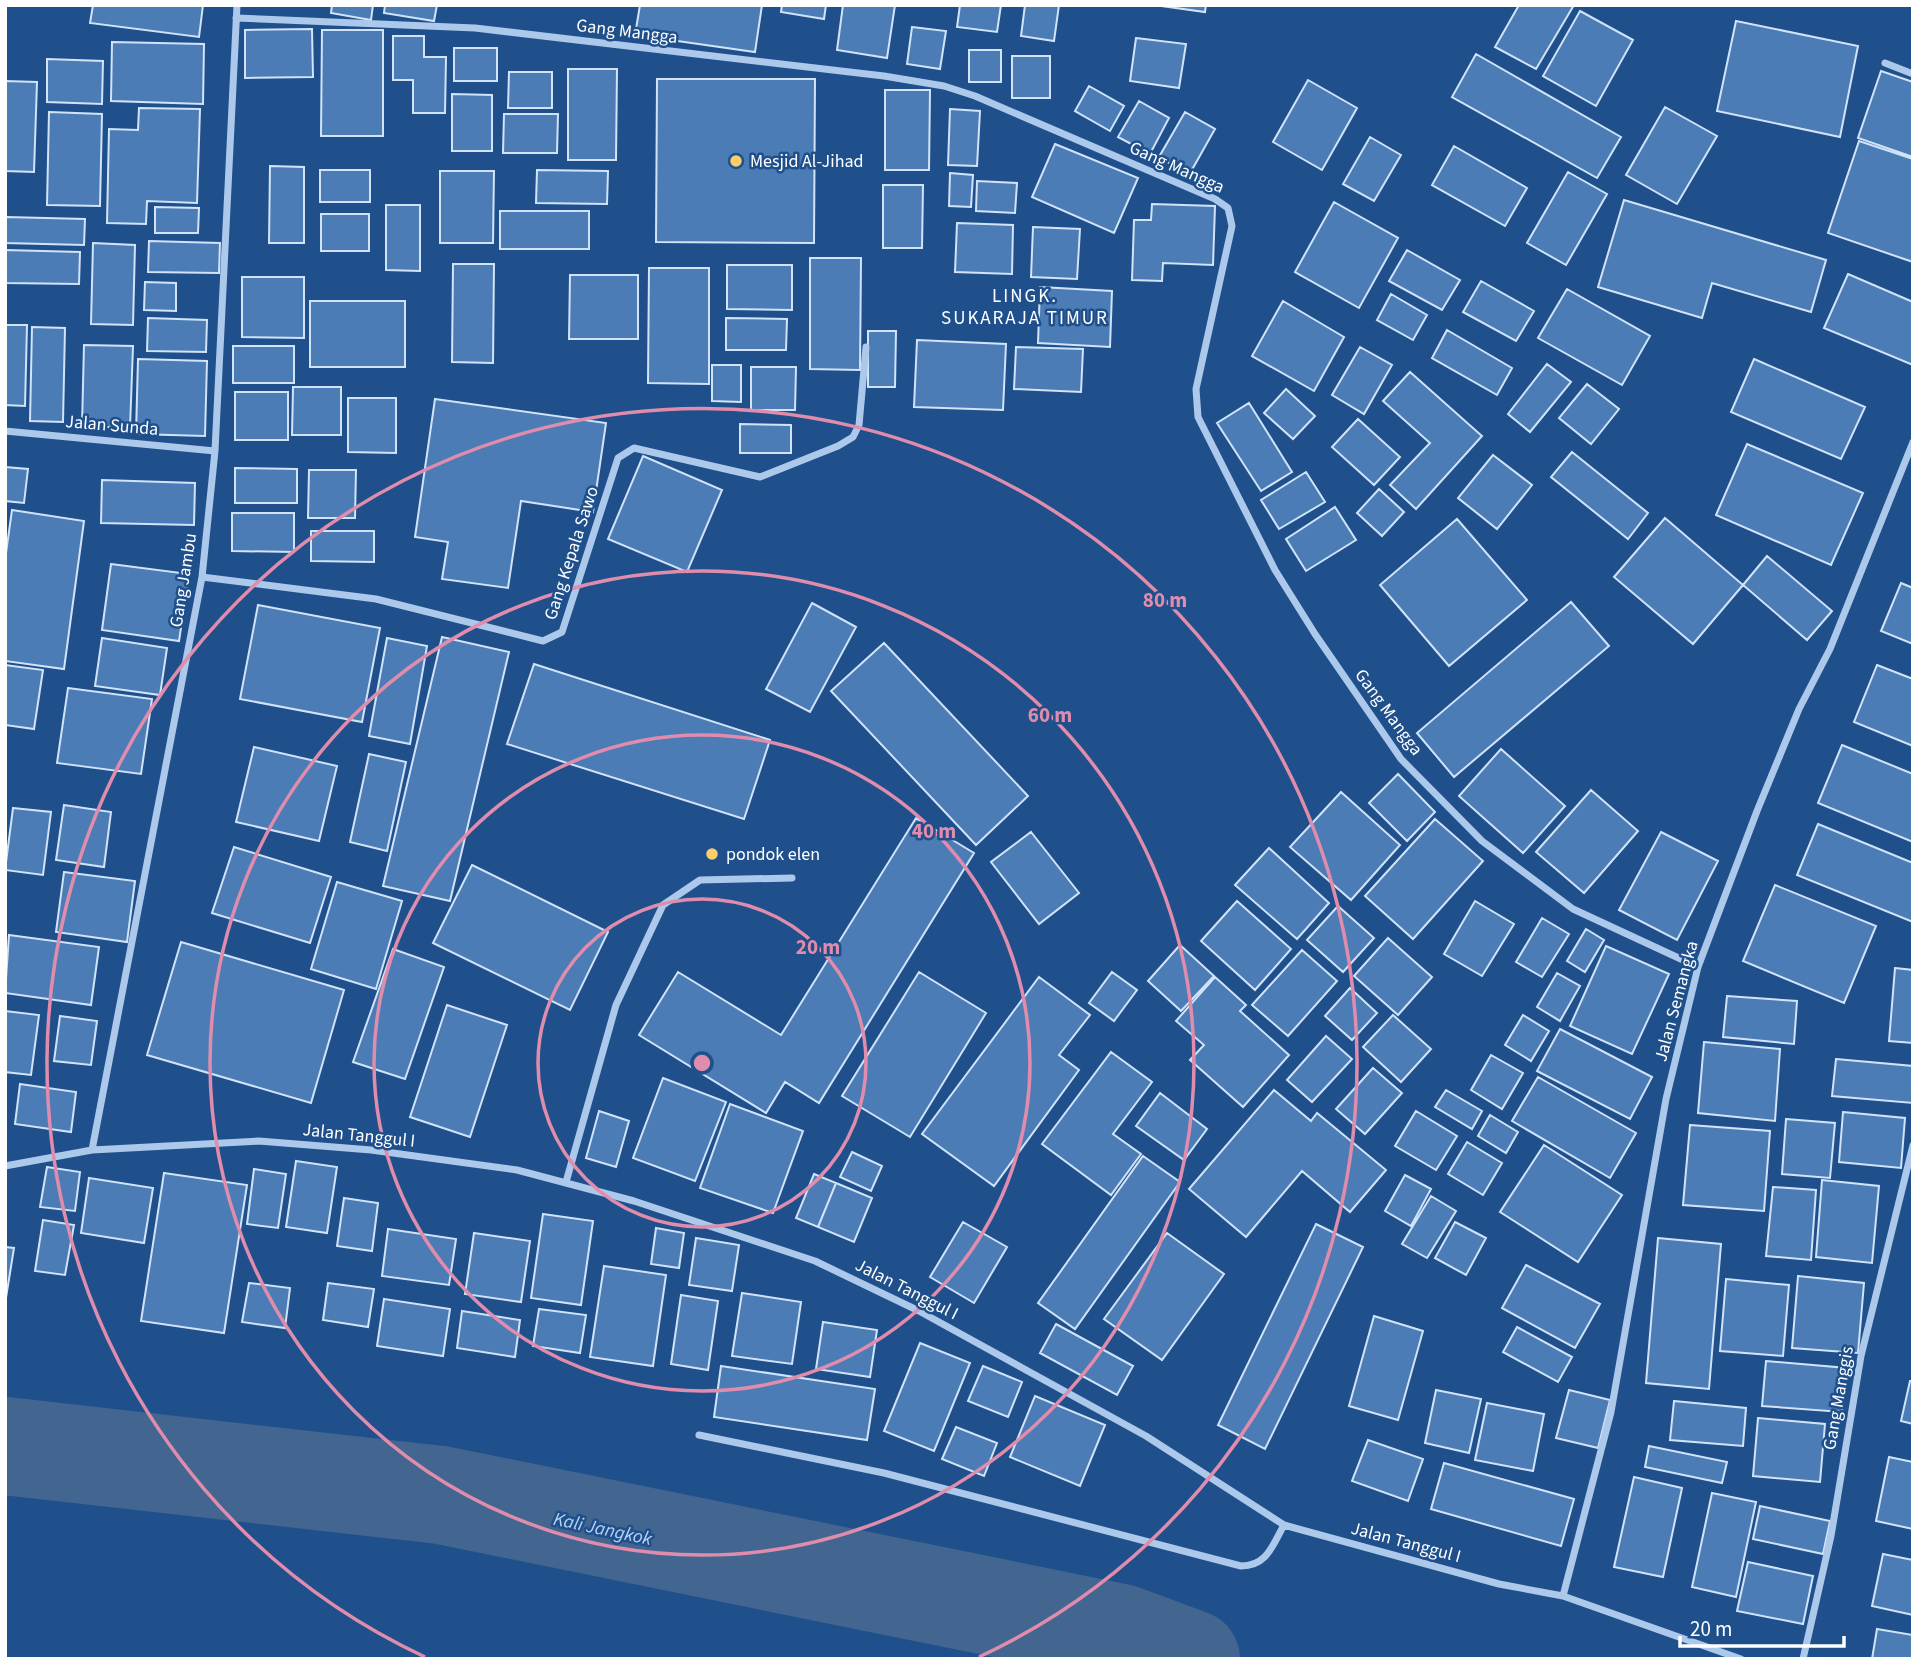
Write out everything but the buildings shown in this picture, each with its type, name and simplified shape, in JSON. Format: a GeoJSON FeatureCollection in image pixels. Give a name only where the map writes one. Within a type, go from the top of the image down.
{"type":"FeatureCollection","features":[{"type":"Feature","properties":{"kind":"street","name":"Gang Jambu"},"geometry":{"type":"LineString","coordinates":[[92,1150],[202,577],[215,451],[237,5]]}},
{"type":"Feature","properties":{"kind":"street","name":"Gang Mangga"},"geometry":{"type":"LineString","coordinates":[[236,18],[475,28],[884,76],[944,86],[975,96],[1214,199],[1228,208],[1232,226],[1196,389],[1198,416],[1275,570],[1315,634],[1401,759],[1482,841],[1573,909],[1698,967]]}},
{"type":"Feature","properties":{"kind":"street"},"geometry":{"type":"LineString","coordinates":[[1885,63],[1913,74]]}},
{"type":"Feature","properties":{"kind":"street","name":"Gang Kepala Sawo"},"geometry":{"type":"LineString","coordinates":[[202,577],[376,599],[543,641],[553,639],[562,632],[618,458],[634,448],[760,477],[838,446],[853,437],[859,425],[866,347]]}},
{"type":"Feature","properties":{"kind":"street","name":"Jalan Sunda"},"geometry":{"type":"LineString","coordinates":[[5,431],[215,451]]}},
{"type":"Feature","properties":{"kind":"street","name":"Jalan Semangka"},"geometry":{"type":"LineString","coordinates":[[1563,1596],[1611,1412],[1666,1099],[1698,967],[1756,811],[1799,709],[1830,649],[1913,442]]}},
{"type":"Feature","properties":{"kind":"street"},"geometry":{"type":"LineString","coordinates":[[566,1182],[616,1006],[663,905],[699,880],[792,878]]}},
{"type":"Feature","properties":{"kind":"street","name":"Jalan Tanggul I"},"geometry":{"type":"LineString","coordinates":[[5,1166],[92,1150],[259,1141],[371,1150],[517,1170],[566,1182],[709,1224],[827,1266],[919,1311],[1107,1413],[1284,1525],[1499,1584],[1563,1596],[1741,1659]]}},
{"type":"Feature","properties":{"kind":"street","name":"Gang Manggis"},"geometry":{"type":"LineString","coordinates":[[1803,1659],[1831,1536],[1861,1356],[1913,1145]]}},
{"type":"Feature","properties":{"kind":"street"},"geometry":{"type":"LineString","coordinates":[[699,1435],[884,1473],[1241,1566],[1254,1566],[1264,1561],[1284,1525]]}},
{"type":"Feature","properties":{"kind":"waterway","name":"Kali Jangkok"},"geometry":{"type":"LineString","coordinates":[[5,1446],[441,1495],[1121,1633],[1191,1659]]}},
{"type":"Feature","properties":{"kind":"place","name":"Mesjid Al-Jihad"},"geometry":{"type":"Point","coordinates":[736,161]}},
{"type":"Feature","properties":{"kind":"place","name":"pondok elen"},"geometry":{"type":"Point","coordinates":[712,854]}},
{"type":"Feature","properties":{"kind":"district","name":"LINGK. SUKARAJA TIMUR"},"geometry":{"type":"Point","coordinates":[1025,306]}}]}
